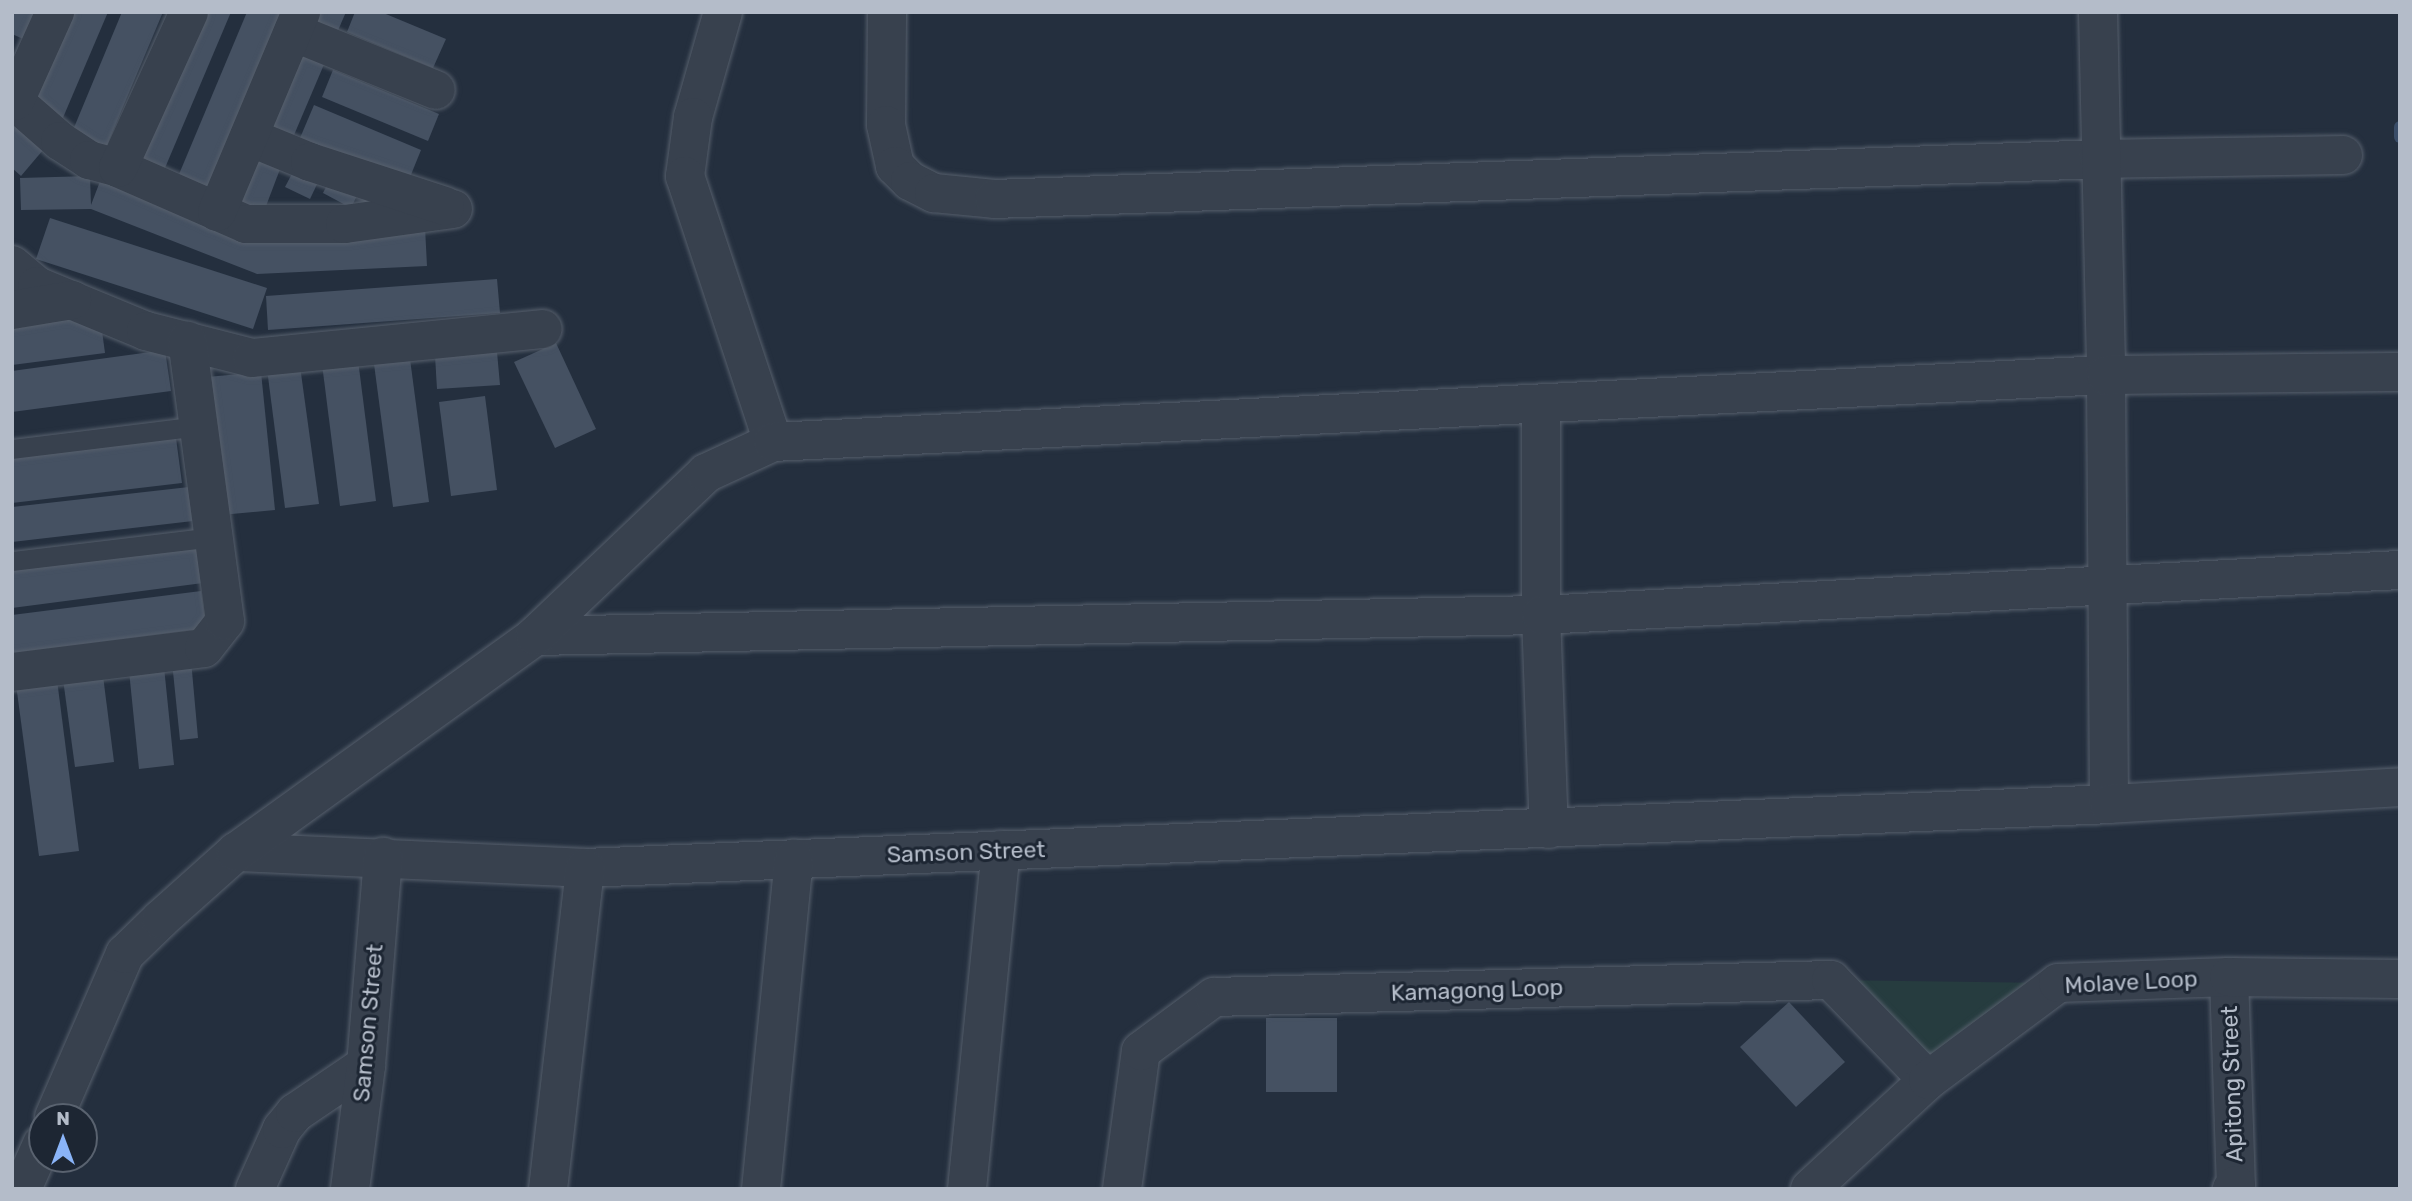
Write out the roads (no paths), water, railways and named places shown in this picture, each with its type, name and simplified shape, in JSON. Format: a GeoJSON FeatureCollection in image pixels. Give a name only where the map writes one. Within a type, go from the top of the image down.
{"type":"FeatureCollection","features":[{"type":"Feature","properties":{"kind":"street"},"geometry":{"type":"LineString","coordinates":[[55,12],[14,100],[60,141],[89,160],[118,168],[246,224],[345,224],[453,209],[310,162],[249,137]]}},
{"type":"Feature","properties":{"kind":"street"},"geometry":{"type":"LineString","coordinates":[[118,168],[189,12]]}},
{"type":"Feature","properties":{"kind":"street"},"geometry":{"type":"LineString","coordinates":[[723,12],[693,117],[685,176],[773,442]]}},
{"type":"Feature","properties":{"kind":"street"},"geometry":{"type":"LineString","coordinates":[[887,12],[886,125],[895,166],[909,181],[934,193],[994,199],[2099,159],[2343,155]]}},
{"type":"Feature","properties":{"kind":"street"},"geometry":{"type":"LineString","coordinates":[[2098,12],[2099,159],[2106,375],[2109,804]]}},
{"type":"Feature","properties":{"kind":"street"},"geometry":{"type":"LineString","coordinates":[[218,212],[297,22],[436,90]]}},
{"type":"Feature","properties":{"kind":"street"},"geometry":{"type":"LineString","coordinates":[[12,265],[37,286],[146,331],[252,358],[543,329]]}},
{"type":"Feature","properties":{"kind":"street"},"geometry":{"type":"LineString","coordinates":[[12,310],[72,300]]}},
{"type":"Feature","properties":{"kind":"street"},"geometry":{"type":"LineString","coordinates":[[12,672],[204,648],[225,621],[187,341]]}},
{"type":"Feature","properties":{"kind":"street"},"geometry":{"type":"LineString","coordinates":[[60,1103],[125,954],[236,852],[535,636],[706,473],[773,442],[2106,375],[2400,372]]}},
{"type":"Feature","properties":{"kind":"street"},"geometry":{"type":"LineString","coordinates":[[1541,404],[1541,615],[1549,830]]}},
{"type":"Feature","properties":{"kind":"street"},"geometry":{"type":"LineString","coordinates":[[535,636],[1541,615],[2400,570]]}},
{"type":"Feature","properties":{"kind":"street","name":"Samson Street"},"geometry":{"type":"LineString","coordinates":[[236,852],[585,868],[1549,830],[2109,804],[2400,787]]}},
{"type":"Feature","properties":{"kind":"street"},"geometry":{"type":"LineString","coordinates":[[967,1189],[1000,850]]}},
{"type":"Feature","properties":{"kind":"street","name":"Samson Street"},"geometry":{"type":"LineString","coordinates":[[350,1189],[366,1065],[383,857]]}},
{"type":"Feature","properties":{"kind":"street"},"geometry":{"type":"LineString","coordinates":[[761,1189],[794,859]]}},
{"type":"Feature","properties":{"kind":"street"},"geometry":{"type":"LineString","coordinates":[[548,1189],[585,868]]}},
{"type":"Feature","properties":{"kind":"street","name":"Molave Loop"},"geometry":{"type":"LineString","coordinates":[[1810,1189],[1928,1080],[2058,983],[2229,977],[2400,979]]}},
{"type":"Feature","properties":{"kind":"street","name":"Apitong Street"},"geometry":{"type":"LineString","coordinates":[[2229,977],[2236,1185],[2232,1189]]}},
{"type":"Feature","properties":{"kind":"street","name":"Kamagong Loop"},"geometry":{"type":"LineString","coordinates":[[1122,1189],[1142,1051],[1214,997],[1831,980],[1928,1080]]}},
{"type":"Feature","properties":{"kind":"street"},"geometry":{"type":"LineString","coordinates":[[255,1189],[282,1129],[295,1113],[366,1065]]}},
{"type":"Feature","properties":{"kind":"street"},"geometry":{"type":"LineString","coordinates":[[22,1189],[29,1173]]}},
{"type":"Feature","properties":{"kind":"lane"},"geometry":{"type":"LineString","coordinates":[[12,449],[198,426]]}},
{"type":"Feature","properties":{"kind":"lane"},"geometry":{"type":"LineString","coordinates":[[12,561],[213,537]]}},
{"type":"Feature","properties":{"kind":"waterway"},"geometry":{"type":"LineString","coordinates":[[2400,127],[2400,137]]}}]}
